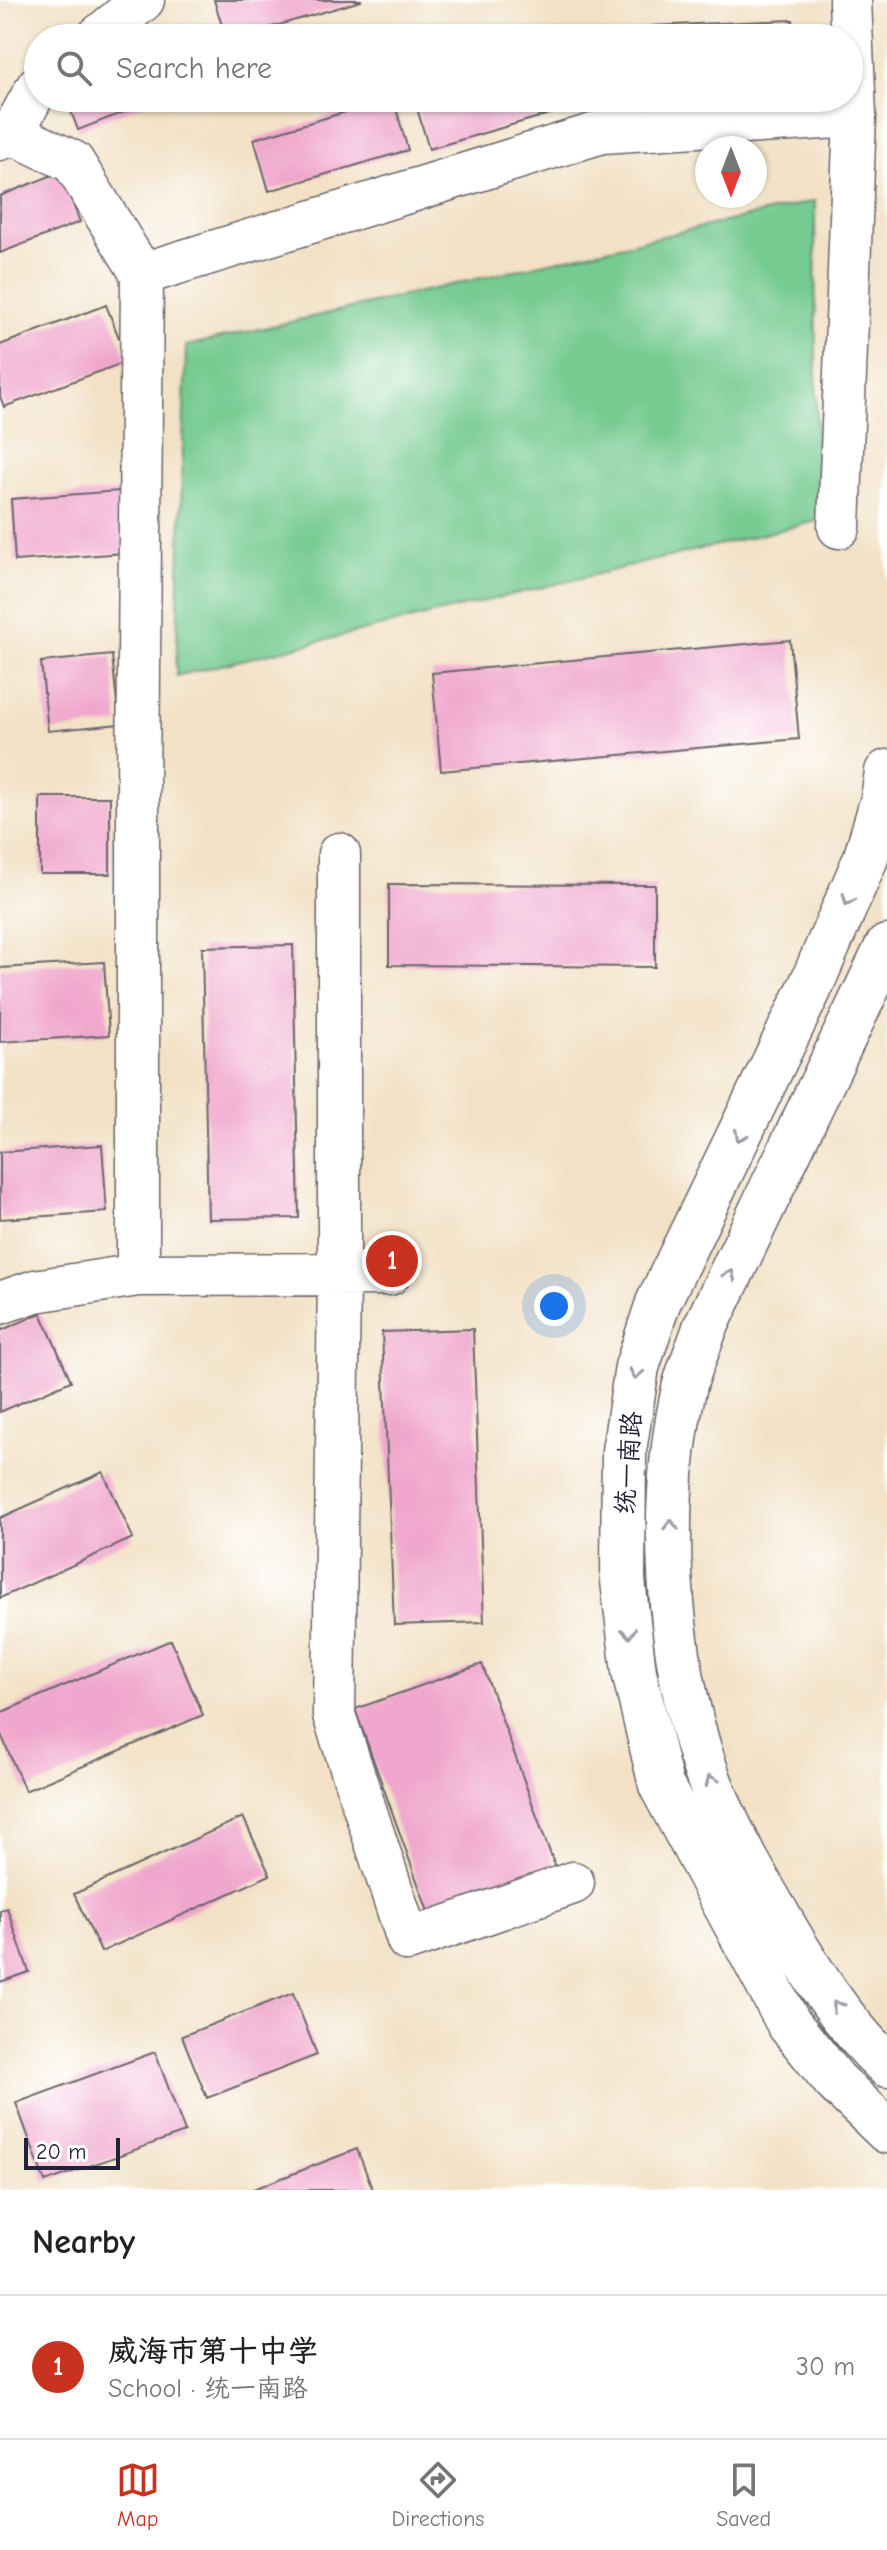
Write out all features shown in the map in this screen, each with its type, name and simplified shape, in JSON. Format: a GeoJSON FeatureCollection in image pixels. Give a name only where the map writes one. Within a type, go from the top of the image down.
{"type":"FeatureCollection","features":[{"type":"Feature","properties":{"kind":"main road","name":"统一南路"},"geometry":{"type":"LineString","coordinates":[[887,772],[883,799],[865,860],[809,990],[658,1303],[637,1367],[624,1451],[623,1567],[634,1672],[661,1785],[789,2024],[835,2081],[887,2131]]}},
{"type":"Feature","properties":{"kind":"main road","name":"统一南路"},"geometry":{"type":"LineString","coordinates":[[887,947],[705,1328],[685,1384],[672,1463],[669,1573],[680,1670],[705,1768],[749,1866],[809,1971],[887,2065]]}},
{"type":"Feature","properties":{"kind":"street"},"geometry":{"type":"LineString","coordinates":[[114,24],[143,0]]}},
{"type":"Feature","properties":{"kind":"street"},"geometry":{"type":"LineString","coordinates":[[850,0],[851,24]]}},
{"type":"Feature","properties":{"kind":"street"},"geometry":{"type":"LineString","coordinates":[[24,108],[6,136],[73,162],[142,274],[138,1275]]}},
{"type":"Feature","properties":{"kind":"street"},"geometry":{"type":"LineString","coordinates":[[839,527],[855,112]]}},
{"type":"Feature","properties":{"kind":"street"},"geometry":{"type":"LineString","coordinates":[[142,274],[602,132],[855,116]]}},
{"type":"Feature","properties":{"kind":"street"},"geometry":{"type":"LineString","coordinates":[[339,854],[339,1274],[334,1715],[408,1940],[573,1883]]}},
{"type":"Feature","properties":{"kind":"street"},"geometry":{"type":"LineString","coordinates":[[0,1303],[35,1291],[138,1275],[389,1274]]}},
{"type":"Feature","properties":{"kind":"green space"},"geometry":{"type":"Polygon","coordinates":[[[815,201],[817,521],[176,676],[186,346],[815,201]]]}},
{"type":"Feature","properties":{"kind":"building"},"geometry":{"type":"Polygon","coordinates":[[[214,0],[361,0],[282,24],[222,24],[214,0]]]}},
{"type":"Feature","properties":{"kind":"building"},"geometry":{"type":"Polygon","coordinates":[[[793,20],[793,24],[699,24],[793,20]]]}},
{"type":"Feature","properties":{"kind":"building"},"geometry":{"type":"Polygon","coordinates":[[[71,112],[124,112],[78,130],[71,112]]]}},
{"type":"Feature","properties":{"kind":"building"},"geometry":{"type":"Polygon","coordinates":[[[346,112],[397,112],[408,150],[269,191],[254,139],[346,112]]]}},
{"type":"Feature","properties":{"kind":"building"},"geometry":{"type":"Polygon","coordinates":[[[418,112],[556,112],[429,149],[418,112]]]}},
{"type":"Feature","properties":{"kind":"building"},"geometry":{"type":"Polygon","coordinates":[[[60,172],[80,222],[0,253],[0,196],[60,172]]]}},
{"type":"Feature","properties":{"kind":"building"},"geometry":{"type":"Polygon","coordinates":[[[106,305],[128,361],[4,407],[0,396],[0,345],[106,305]]]}},
{"type":"Feature","properties":{"kind":"building"},"geometry":{"type":"Polygon","coordinates":[[[119,491],[124,553],[15,561],[11,499],[119,491]]]}},
{"type":"Feature","properties":{"kind":"building"},"geometry":{"type":"Polygon","coordinates":[[[790,640],[799,739],[441,771],[432,673],[790,640]]]}},
{"type":"Feature","properties":{"kind":"building"},"geometry":{"type":"Polygon","coordinates":[[[112,655],[119,724],[48,731],[41,662],[112,655]]]}},
{"type":"Feature","properties":{"kind":"building"},"geometry":{"type":"Polygon","coordinates":[[[40,797],[110,797],[110,874],[40,874],[40,797]]]}},
{"type":"Feature","properties":{"kind":"building"},"geometry":{"type":"Polygon","coordinates":[[[389,884],[655,885],[655,967],[389,965],[389,884]]]}},
{"type":"Feature","properties":{"kind":"building"},"geometry":{"type":"Polygon","coordinates":[[[293,945],[299,1218],[208,1219],[202,947],[293,945]]]}},
{"type":"Feature","properties":{"kind":"building"},"geometry":{"type":"Polygon","coordinates":[[[104,962],[109,1035],[0,1042],[0,968],[104,962]]]}},
{"type":"Feature","properties":{"kind":"building"},"geometry":{"type":"Polygon","coordinates":[[[102,1145],[107,1212],[0,1219],[0,1152],[102,1145]]]}},
{"type":"Feature","properties":{"kind":"building"},"geometry":{"type":"Polygon","coordinates":[[[41,1313],[71,1381],[0,1412],[0,1331],[41,1313]]]}},
{"type":"Feature","properties":{"kind":"building"},"geometry":{"type":"Polygon","coordinates":[[[473,1329],[484,1622],[394,1625],[382,1332],[473,1329]]]}},
{"type":"Feature","properties":{"kind":"building"},"geometry":{"type":"Polygon","coordinates":[[[103,1472],[133,1538],[0,1598],[0,1518],[103,1472]]]}},
{"type":"Feature","properties":{"kind":"building"},"geometry":{"type":"Polygon","coordinates":[[[171,1640],[203,1715],[25,1791],[0,1732],[0,1713],[171,1640]]]}},
{"type":"Feature","properties":{"kind":"building"},"geometry":{"type":"Polygon","coordinates":[[[482,1664],[557,1872],[430,1917],[355,1709],[482,1664]]]}},
{"type":"Feature","properties":{"kind":"building"},"geometry":{"type":"Polygon","coordinates":[[[243,1817],[270,1875],[101,1952],[74,1894],[243,1817]]]}},
{"type":"Feature","properties":{"kind":"building"},"geometry":{"type":"Polygon","coordinates":[[[7,1908],[29,1972],[0,1982],[0,1910],[7,1908]]]}},
{"type":"Feature","properties":{"kind":"building"},"geometry":{"type":"Polygon","coordinates":[[[293,1993],[317,2055],[207,2098],[182,2036],[293,1993]]]}},
{"type":"Feature","properties":{"kind":"building"},"geometry":{"type":"Polygon","coordinates":[[[155,2052],[185,2132],[45,2182],[16,2103],[155,2052]]]}},
{"type":"Feature","properties":{"kind":"building"},"geometry":{"type":"Polygon","coordinates":[[[357,2149],[373,2190],[251,2190],[357,2149]]]}},
{"type":"Feature","properties":{"kind":"place","name":"威海市第十中学"},"geometry":{"type":"Point","coordinates":[392,1261]}}]}
